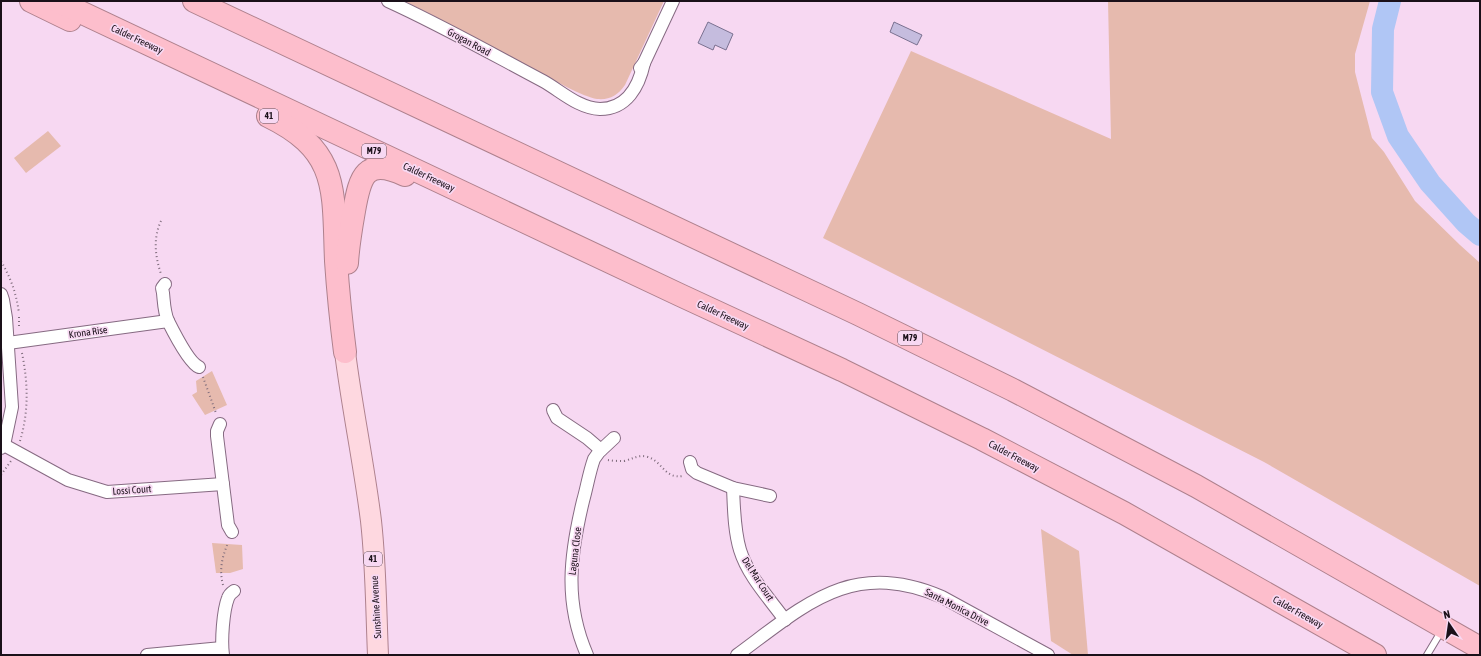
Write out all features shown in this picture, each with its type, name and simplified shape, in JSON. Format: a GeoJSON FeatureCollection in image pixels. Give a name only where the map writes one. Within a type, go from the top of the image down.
{"type":"FeatureCollection","features":[{"type":"Feature","properties":{"kind":"highway","name":"41"},"geometry":{"type":"LineString","coordinates":[[30,1],[280,122],[294,130],[313,146],[327,172],[332,190],[338,289],[345,352]]}},
{"type":"Feature","properties":{"kind":"highway","name":"Calder Freeway"},"geometry":{"type":"LineString","coordinates":[[57,1],[680,296],[842,370],[982,439],[1124,513],[1375,655]]}},
{"type":"Feature","properties":{"kind":"highway","name":"M79"},"geometry":{"type":"LineString","coordinates":[[194,1],[852,310],[964,365],[1196,486],[1480,648]]}},
{"type":"Feature","properties":{"kind":"highway","name":"41"},"geometry":{"type":"LineString","coordinates":[[345,352],[347,261],[354,214],[362,178],[367,173],[376,169],[387,168],[393,170],[631,282],[653,290],[680,296]]}},
{"type":"Feature","properties":{"kind":"main road","name":"Sunshine Avenue"},"geometry":{"type":"LineString","coordinates":[[345,352],[371,522],[378,655]]}},
{"type":"Feature","properties":{"kind":"main road","name":"Sunshine Avenue"},"geometry":{"type":"LineString","coordinates":[[363,463],[362,523],[365,655]]}},
{"type":"Feature","properties":{"kind":"street","name":"Grogan Road"},"geometry":{"type":"LineString","coordinates":[[388,1],[457,35],[550,85],[571,99],[585,106],[599,108],[622,102],[630,96],[641,76],[644,63],[673,1]]}},
{"type":"Feature","properties":{"kind":"street"},"geometry":{"type":"LineString","coordinates":[[165,284],[162,288],[168,321],[190,359],[196,366],[199,367]]}},
{"type":"Feature","properties":{"kind":"street"},"geometry":{"type":"LineString","coordinates":[[1,294],[8,343],[12,407],[2,447]]}},
{"type":"Feature","properties":{"kind":"street","name":"Krona Rise"},"geometry":{"type":"LineString","coordinates":[[8,343],[168,321]]}},
{"type":"Feature","properties":{"kind":"street"},"geometry":{"type":"LineString","coordinates":[[553,410],[557,418],[591,440],[601,450]]}},
{"type":"Feature","properties":{"kind":"street"},"geometry":{"type":"LineString","coordinates":[[220,424],[217,431],[217,436],[228,525],[232,532]]}},
{"type":"Feature","properties":{"kind":"street","name":"Laguna Close"},"geometry":{"type":"LineString","coordinates":[[587,655],[579,635],[572,594],[572,559],[574,541],[594,459],[614,438]]}},
{"type":"Feature","properties":{"kind":"street","name":"Lossi Court"},"geometry":{"type":"LineString","coordinates":[[2,447],[68,480],[107,492],[223,484]]}},
{"type":"Feature","properties":{"kind":"street"},"geometry":{"type":"LineString","coordinates":[[691,466],[697,473],[733,488],[770,496]]}},
{"type":"Feature","properties":{"kind":"street","name":"Del Mar Court"},"geometry":{"type":"LineString","coordinates":[[733,488],[736,532],[742,555],[755,579],[786,620]]}},
{"type":"Feature","properties":{"kind":"street","name":"Santa Monica Drive"},"geometry":{"type":"LineString","coordinates":[[736,655],[809,604],[835,590],[862,584],[878,583],[896,584],[942,597],[1048,655]]}},
{"type":"Feature","properties":{"kind":"street"},"geometry":{"type":"LineString","coordinates":[[147,655],[223,652],[223,631],[231,594]]}},
{"type":"Feature","properties":{"kind":"lane"},"geometry":{"type":"LineString","coordinates":[[1427,655],[1444,627]]}},
{"type":"Feature","properties":{"kind":"path"},"geometry":{"type":"LineString","coordinates":[[161,221],[156,233],[155,242],[158,261],[165,284]]}},
{"type":"Feature","properties":{"kind":"path"},"geometry":{"type":"LineString","coordinates":[[199,367],[220,424]]}},
{"type":"Feature","properties":{"kind":"path"},"geometry":{"type":"LineString","coordinates":[[601,450],[605,458],[610,460],[624,461],[640,456],[648,457],[656,462],[667,473],[673,476],[684,476],[691,466]]}},
{"type":"Feature","properties":{"kind":"path"},"geometry":{"type":"LineString","coordinates":[[231,594],[222,580],[222,563],[232,532]]}},
{"type":"Feature","properties":{"kind":"shaded area"},"geometry":{"type":"Polygon","coordinates":[[[404,1],[664,1],[625,85],[619,92],[609,98],[597,99],[591,98],[568,87],[404,1]]]}},
{"type":"Feature","properties":{"kind":"shaded area"},"geometry":{"type":"Polygon","coordinates":[[[1108,1],[1370,1],[1355,54],[1355,72],[1372,138],[1384,152],[1415,201],[1480,263],[1480,586],[1264,462],[823,238],[911,51],[1111,139],[1108,1]]]}},
{"type":"Feature","properties":{"kind":"shaded area"},"geometry":{"type":"Polygon","coordinates":[[[48,131],[61,146],[26,173],[14,158],[48,131]]]}},
{"type":"Feature","properties":{"kind":"shaded area"},"geometry":{"type":"Polygon","coordinates":[[[212,371],[227,405],[205,415],[192,395],[197,392],[196,381],[212,371]]]}},
{"type":"Feature","properties":{"kind":"shaded area"},"geometry":{"type":"Polygon","coordinates":[[[1041,529],[1079,551],[1088,655],[1073,655],[1051,641],[1041,529]]]}},
{"type":"Feature","properties":{"kind":"shaded area"},"geometry":{"type":"Polygon","coordinates":[[[212,543],[242,545],[243,569],[230,573],[216,573],[212,543]]]}},
{"type":"Feature","properties":{"kind":"building"},"geometry":{"type":"Polygon","coordinates":[[[708,22],[733,34],[726,50],[715,45],[713,50],[698,43],[708,22]]]}},
{"type":"Feature","properties":{"kind":"building"},"geometry":{"type":"Polygon","coordinates":[[[894,22],[922,35],[917,45],[890,32],[894,22]]]}},
{"type":"Feature","properties":{"kind":"waterway"},"geometry":{"type":"LineString","coordinates":[[1390,1],[1383,29],[1382,92],[1398,136],[1430,183],[1466,223],[1480,235]]}}]}
